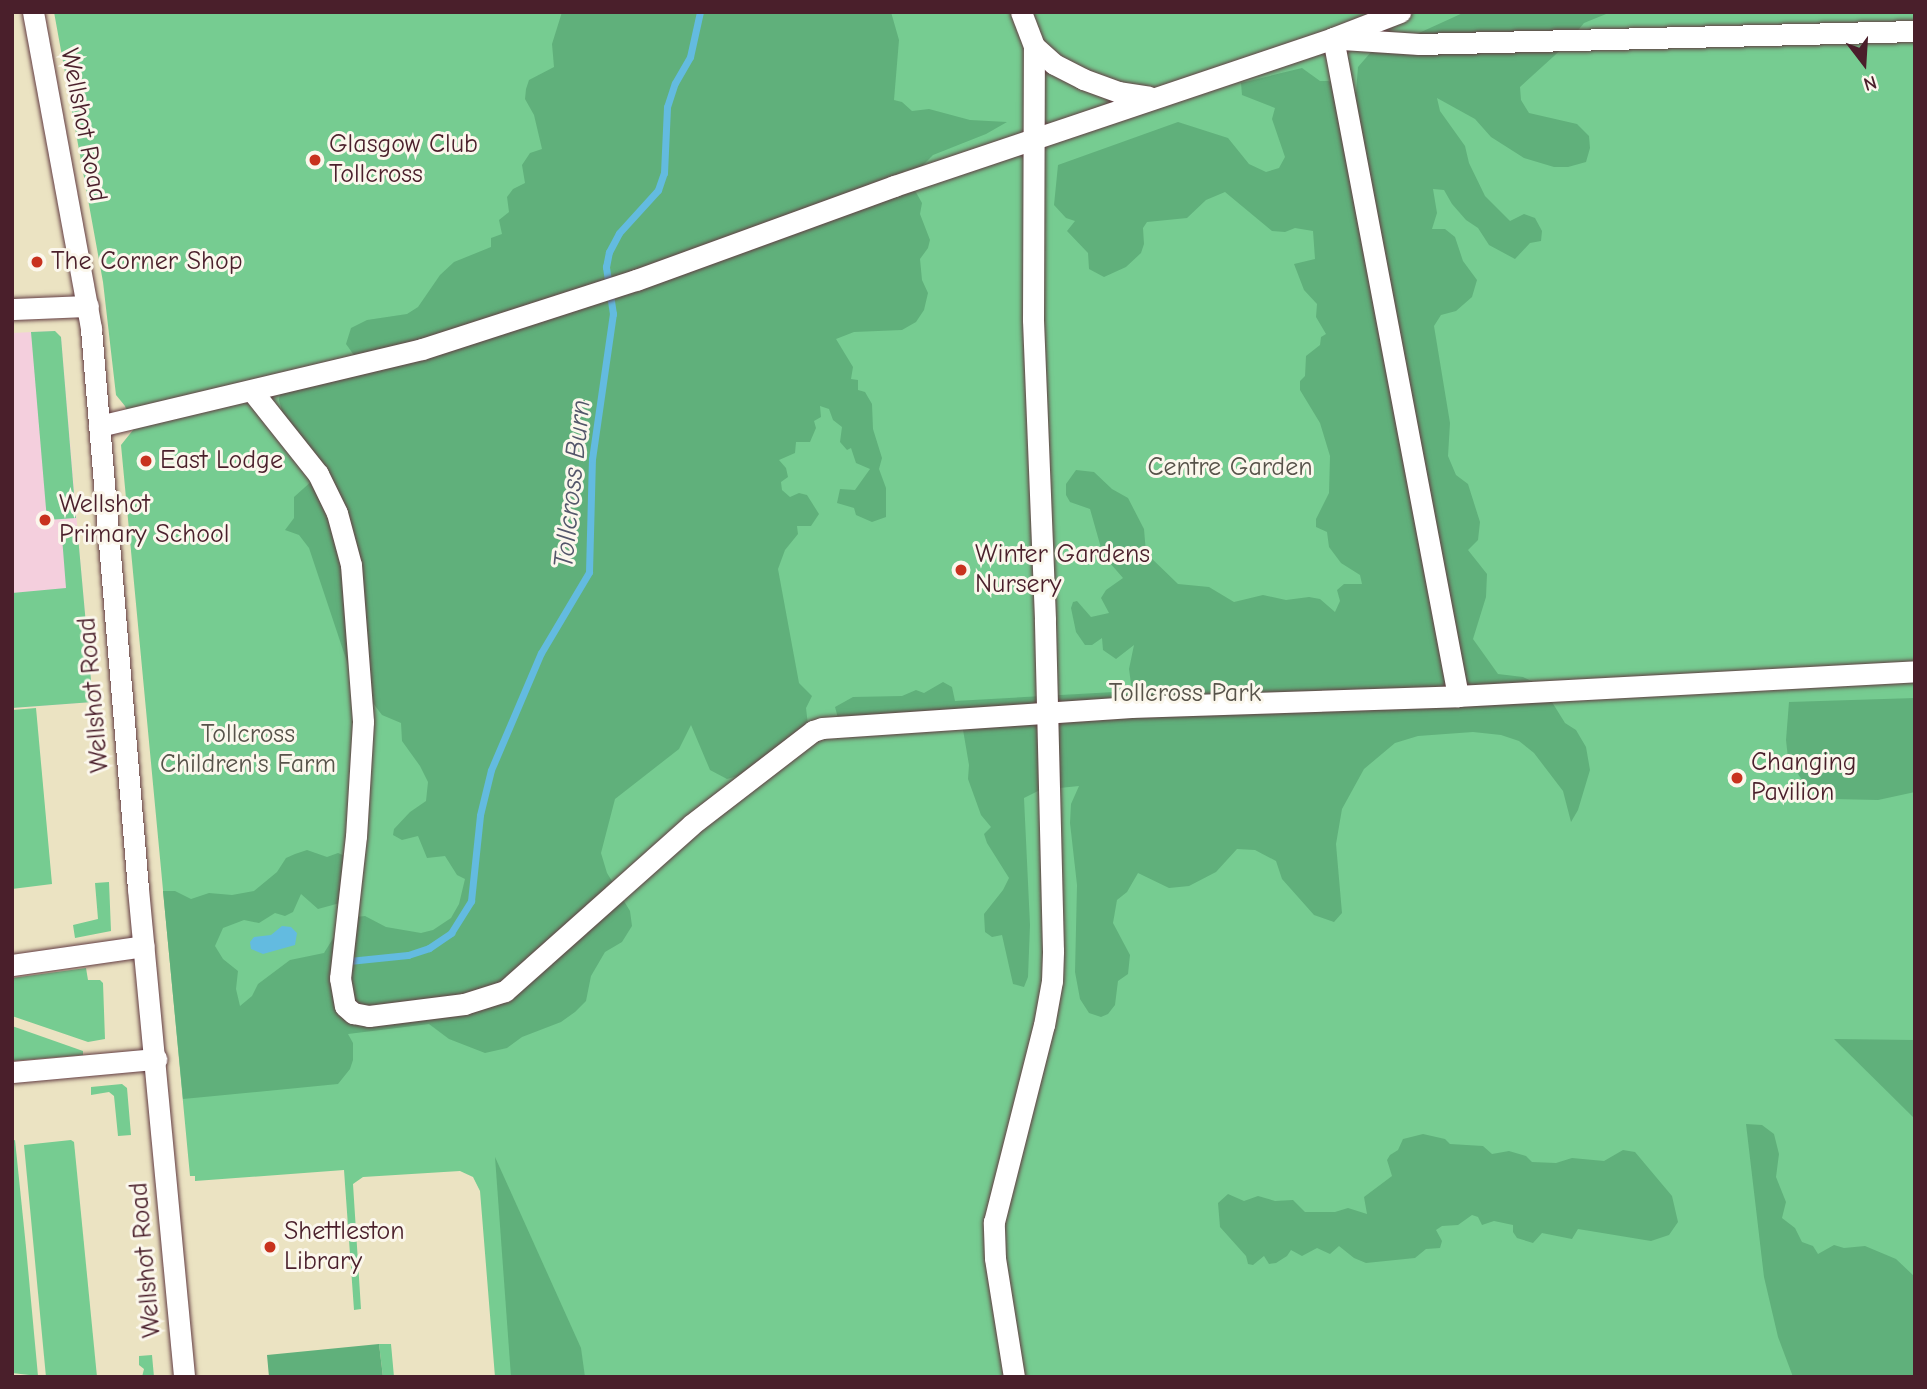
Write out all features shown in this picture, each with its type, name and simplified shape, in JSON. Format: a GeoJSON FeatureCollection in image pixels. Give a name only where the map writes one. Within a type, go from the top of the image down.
{"type":"FeatureCollection","features":[{"type":"Feature","properties":{"kind":"street","name":"Wellshot Road"},"geometry":{"type":"LineString","coordinates":[[33,12],[88,306],[184,1377]]}},
{"type":"Feature","properties":{"kind":"street"},"geometry":{"type":"LineString","coordinates":[[1014,1377],[995,1258],[994,1222],[1044,1025],[1052,981],[1048,712],[1033,319],[1034,46],[1021,12]]}},
{"type":"Feature","properties":{"kind":"street"},"geometry":{"type":"LineString","coordinates":[[99,426],[422,349],[636,279],[1033,138],[1333,38],[1400,12]]}},
{"type":"Feature","properties":{"kind":"street"},"geometry":{"type":"LineString","coordinates":[[1333,38],[1419,44],[1915,31]]}},
{"type":"Feature","properties":{"kind":"street"},"geometry":{"type":"LineString","coordinates":[[1333,38],[1458,696]]}},
{"type":"Feature","properties":{"kind":"street"},"geometry":{"type":"LineString","coordinates":[[1034,46],[1054,64],[1083,79],[1119,92],[1154,97]]}},
{"type":"Feature","properties":{"kind":"street"},"geometry":{"type":"LineString","coordinates":[[12,309],[88,306]]}},
{"type":"Feature","properties":{"kind":"street"},"geometry":{"type":"LineString","coordinates":[[252,391],[318,474],[337,513],[351,565],[363,722],[340,978],[345,1006],[353,1013],[369,1016],[487,999],[505,991],[691,825],[813,731],[1048,712],[1458,696],[1915,671]]}},
{"type":"Feature","properties":{"kind":"street"},"geometry":{"type":"LineString","coordinates":[[12,965],[144,946]]}},
{"type":"Feature","properties":{"kind":"street"},"geometry":{"type":"LineString","coordinates":[[12,1072],[156,1059]]}},
{"type":"Feature","properties":{"kind":"shaded area","name":"Wellshot Primary School"},"geometry":{"type":"Polygon","coordinates":[[[54,331],[61,337],[78,535],[54,538],[78,536],[93,702],[12,708],[12,333],[54,331]]]}},
{"type":"Feature","properties":{"kind":"green space","name":"Tollcross Park"},"geometry":{"type":"Polygon","coordinates":[[[54,12],[1915,12],[1915,1377],[495,1377],[480,1191],[473,1177],[460,1171],[363,1177],[353,1184],[361,1309],[354,1310],[344,1170],[195,1181],[195,1176],[190,1176],[121,445],[133,430],[125,406],[116,395],[103,282],[54,12]]]}},
{"type":"Feature","properties":{"kind":"green space"},"geometry":{"type":"Polygon","coordinates":[[[562,12],[891,12],[899,40],[894,100],[902,102],[912,111],[929,109],[970,120],[1007,122],[986,134],[933,155],[921,167],[904,171],[922,203],[920,214],[930,240],[920,259],[922,280],[928,293],[924,310],[916,322],[902,330],[854,332],[836,339],[853,367],[851,379],[858,380],[858,390],[865,392],[872,404],[873,429],[882,458],[879,469],[886,488],[886,517],[872,522],[856,515],[854,508],[837,503],[840,489],[855,490],[870,469],[856,463],[851,448],[847,450],[840,442],[842,427],[833,420],[829,409],[820,406],[821,417],[814,421],[816,428],[810,442],[796,442],[795,453],[779,460],[786,468],[788,477],[781,482],[782,490],[790,497],[799,493],[807,495],[819,514],[811,526],[797,526],[798,534],[785,550],[778,569],[799,683],[812,696],[806,708],[808,725],[746,774],[727,779],[710,770],[691,725],[679,749],[615,799],[601,853],[607,873],[630,911],[632,926],[622,942],[605,952],[591,976],[586,1001],[575,1012],[561,1022],[522,1037],[507,1048],[485,1053],[449,1039],[429,1024],[348,1034],[353,1043],[353,1060],[350,1069],[338,1084],[183,1099],[163,891],[175,891],[191,899],[209,893],[232,895],[254,891],[277,872],[286,858],[295,854],[307,850],[327,857],[338,853],[345,856],[340,903],[318,909],[301,894],[293,912],[285,916],[275,913],[259,923],[244,920],[223,928],[215,946],[223,959],[238,971],[236,989],[240,1006],[252,996],[258,984],[290,960],[324,953],[342,924],[356,917],[365,916],[386,927],[421,933],[433,930],[451,918],[459,904],[465,879],[457,875],[445,856],[427,858],[418,836],[402,840],[393,835],[394,829],[410,812],[426,801],[428,782],[402,741],[401,723],[382,715],[351,674],[309,548],[299,535],[285,530],[294,518],[294,497],[313,480],[283,415],[279,400],[280,393],[307,381],[320,384],[325,375],[356,358],[346,344],[351,328],[367,320],[407,314],[418,307],[440,275],[454,262],[491,247],[491,238],[502,234],[499,220],[509,212],[507,197],[513,189],[525,183],[522,165],[530,153],[542,149],[534,115],[525,99],[526,89],[529,80],[554,67],[552,44],[562,12]]]}},
{"type":"Feature","properties":{"kind":"green space"},"geometry":{"type":"Polygon","coordinates":[[[1465,12],[1611,12],[1584,23],[1565,46],[1520,87],[1521,100],[1529,113],[1577,124],[1589,136],[1590,148],[1586,162],[1568,167],[1554,167],[1524,158],[1491,137],[1475,119],[1437,98],[1440,111],[1465,146],[1469,163],[1485,196],[1510,221],[1524,214],[1535,218],[1542,231],[1541,241],[1530,243],[1515,259],[1489,245],[1478,228],[1466,220],[1452,204],[1444,190],[1433,189],[1437,213],[1432,229],[1445,229],[1455,237],[1463,261],[1477,280],[1472,297],[1456,311],[1441,315],[1434,326],[1450,423],[1448,456],[1456,475],[1468,484],[1480,522],[1478,540],[1468,550],[1487,574],[1486,597],[1473,639],[1498,674],[1523,677],[1542,686],[1565,723],[1576,730],[1586,747],[1590,770],[1578,810],[1571,822],[1563,791],[1534,753],[1519,741],[1501,735],[1473,732],[1418,736],[1395,743],[1364,769],[1342,809],[1336,844],[1342,913],[1334,922],[1314,915],[1282,879],[1276,861],[1255,850],[1237,849],[1216,872],[1189,886],[1169,888],[1138,873],[1127,892],[1117,900],[1113,923],[1130,955],[1128,974],[1118,981],[1115,1005],[1108,1014],[1101,1017],[1089,1013],[1080,999],[1075,972],[1077,885],[1070,823],[1071,804],[1079,786],[1040,790],[1024,798],[1030,925],[1028,977],[1024,987],[1013,984],[1002,935],[992,937],[985,932],[984,914],[1009,878],[984,834],[991,827],[981,815],[968,779],[969,765],[961,718],[838,718],[835,707],[853,697],[902,696],[916,690],[924,693],[943,682],[952,687],[955,701],[1132,691],[1129,669],[1134,645],[1116,659],[1103,650],[1102,638],[1092,645],[1085,645],[1076,632],[1071,608],[1073,602],[1077,601],[1091,617],[1109,613],[1101,598],[1106,590],[1123,578],[1103,555],[1090,509],[1070,502],[1066,495],[1066,484],[1076,470],[1094,472],[1112,489],[1128,498],[1144,529],[1146,553],[1178,584],[1209,587],[1234,602],[1263,595],[1286,600],[1309,597],[1320,599],[1335,612],[1340,601],[1337,590],[1344,584],[1362,584],[1360,575],[1341,563],[1329,547],[1327,532],[1316,527],[1316,519],[1329,493],[1330,456],[1320,423],[1300,390],[1300,381],[1305,376],[1306,356],[1320,345],[1321,337],[1326,334],[1316,317],[1317,304],[1304,290],[1294,264],[1315,259],[1313,231],[1295,228],[1285,232],[1272,231],[1225,192],[1206,200],[1187,218],[1147,222],[1143,228],[1144,244],[1141,253],[1126,267],[1104,277],[1089,269],[1088,253],[1067,231],[1075,221],[1066,218],[1054,205],[1058,165],[1178,122],[1228,138],[1249,164],[1266,172],[1279,168],[1285,157],[1272,119],[1275,108],[1242,95],[1241,83],[1302,68],[1320,81],[1328,81],[1356,92],[1358,67],[1384,37],[1419,33],[1465,12]]]}},
{"type":"Feature","properties":{"kind":"green space"},"geometry":{"type":"Polygon","coordinates":[[[55,331],[61,337],[76,518],[47,520],[31,332],[55,331]]]}},
{"type":"Feature","properties":{"kind":"green space"},"geometry":{"type":"Polygon","coordinates":[[[78,536],[93,702],[12,708],[12,593],[66,588],[62,537],[78,536]]]}},
{"type":"Feature","properties":{"kind":"green space"},"geometry":{"type":"Polygon","coordinates":[[[1915,698],[1915,792],[1878,800],[1834,799],[1819,795],[1805,785],[1788,758],[1786,740],[1789,702],[1915,698]]]}},
{"type":"Feature","properties":{"kind":"green space"},"geometry":{"type":"Polygon","coordinates":[[[36,708],[52,884],[12,889],[12,710],[36,708]]]}},
{"type":"Feature","properties":{"kind":"green space"},"geometry":{"type":"Polygon","coordinates":[[[109,882],[111,931],[75,938],[73,925],[98,919],[95,883],[109,882]]]}},
{"type":"Feature","properties":{"kind":"green space"},"geometry":{"type":"Polygon","coordinates":[[[86,968],[88,980],[100,980],[103,983],[105,1039],[88,1042],[12,1016],[12,978],[86,968]]]}},
{"type":"Feature","properties":{"kind":"green space"},"geometry":{"type":"Polygon","coordinates":[[[12,1026],[83,1051],[83,1055],[12,1061],[12,1026]]]}},
{"type":"Feature","properties":{"kind":"green space"},"geometry":{"type":"Polygon","coordinates":[[[1834,1039],[1915,1040],[1915,1119],[1834,1039]]]}},
{"type":"Feature","properties":{"kind":"green space"},"geometry":{"type":"Polygon","coordinates":[[[122,1084],[127,1088],[131,1135],[118,1136],[114,1096],[109,1092],[91,1095],[91,1087],[122,1084]]]}},
{"type":"Feature","properties":{"kind":"green space"},"geometry":{"type":"Polygon","coordinates":[[[1746,1124],[1762,1125],[1774,1134],[1779,1154],[1776,1177],[1786,1202],[1782,1218],[1795,1228],[1802,1242],[1813,1246],[1818,1254],[1834,1245],[1844,1248],[1865,1246],[1896,1259],[1915,1277],[1915,1377],[1793,1377],[1778,1337],[1764,1277],[1746,1124]]]}},
{"type":"Feature","properties":{"kind":"green space"},"geometry":{"type":"Polygon","coordinates":[[[1423,1134],[1445,1139],[1450,1144],[1483,1146],[1492,1154],[1509,1151],[1526,1156],[1532,1162],[1556,1163],[1572,1158],[1604,1161],[1623,1150],[1635,1152],[1672,1196],[1678,1222],[1669,1235],[1651,1241],[1578,1229],[1572,1239],[1542,1233],[1533,1243],[1517,1238],[1513,1225],[1494,1221],[1482,1225],[1478,1217],[1472,1215],[1458,1225],[1442,1226],[1436,1230],[1442,1241],[1440,1248],[1426,1249],[1415,1258],[1366,1263],[1354,1258],[1339,1246],[1330,1254],[1317,1248],[1302,1256],[1291,1250],[1276,1263],[1269,1264],[1264,1256],[1253,1265],[1248,1264],[1246,1256],[1220,1227],[1218,1203],[1228,1194],[1244,1201],[1258,1196],[1275,1201],[1293,1200],[1305,1212],[1335,1212],[1348,1208],[1367,1214],[1364,1197],[1392,1176],[1387,1160],[1390,1155],[1398,1150],[1403,1139],[1423,1134]]]}},
{"type":"Feature","properties":{"kind":"green space"},"geometry":{"type":"Polygon","coordinates":[[[15,1140],[38,1376],[12,1373],[12,1141],[15,1140]]]}},
{"type":"Feature","properties":{"kind":"green space"},"geometry":{"type":"Polygon","coordinates":[[[71,1140],[74,1142],[97,1377],[46,1377],[24,1145],[71,1140]]]}},
{"type":"Feature","properties":{"kind":"green space"},"geometry":{"type":"Polygon","coordinates":[[[495,1157],[581,1348],[585,1377],[511,1377],[495,1157]]]}},
{"type":"Feature","properties":{"kind":"green space"},"geometry":{"type":"Polygon","coordinates":[[[379,1344],[391,1344],[394,1377],[383,1377],[379,1344]]]}},
{"type":"Feature","properties":{"kind":"green space"},"geometry":{"type":"Polygon","coordinates":[[[379,1344],[383,1377],[269,1377],[267,1355],[379,1344]]]}},
{"type":"Feature","properties":{"kind":"green space"},"geometry":{"type":"Polygon","coordinates":[[[152,1355],[154,1377],[142,1377],[144,1369],[139,1365],[139,1356],[152,1355]]]}},
{"type":"Feature","properties":{"kind":"water"},"geometry":{"type":"Polygon","coordinates":[[[282,926],[291,927],[297,933],[295,945],[263,954],[251,949],[250,942],[254,937],[271,935],[282,926]]]}},
{"type":"Feature","properties":{"kind":"waterway","name":"Tollcross Burn"},"geometry":{"type":"LineString","coordinates":[[349,961],[408,955],[429,948],[451,933],[471,901],[480,815],[491,770],[541,653],[589,572],[592,459],[613,314],[606,267],[609,252],[619,233],[658,190],[664,173],[667,107],[675,83],[690,57],[700,12]]}},
{"type":"Feature","properties":{"kind":"place","name":"Glasgow Club Tollcross"},"geometry":{"type":"Point","coordinates":[315,160]}},
{"type":"Feature","properties":{"kind":"place","name":"The Corner Shop"},"geometry":{"type":"Point","coordinates":[37,262]}},
{"type":"Feature","properties":{"kind":"place","name":"East Lodge"},"geometry":{"type":"Point","coordinates":[146,461]}},
{"type":"Feature","properties":{"kind":"place","name":"Wellshot Primary School"},"geometry":{"type":"Point","coordinates":[45,520]}},
{"type":"Feature","properties":{"kind":"place","name":"Winter Gardens Nursery"},"geometry":{"type":"Point","coordinates":[961,570]}},
{"type":"Feature","properties":{"kind":"place","name":"Changing Pavilion"},"geometry":{"type":"Point","coordinates":[1737,778]}},
{"type":"Feature","properties":{"kind":"place","name":"Shettleston Library"},"geometry":{"type":"Point","coordinates":[270,1247]}},
{"type":"Feature","properties":{"kind":"park label","name":"Centre Garden"},"geometry":{"type":"Point","coordinates":[1230,468]}},
{"type":"Feature","properties":{"kind":"park label","name":"Tollcross Children's Farm"},"geometry":{"type":"Point","coordinates":[248,750]}}]}
